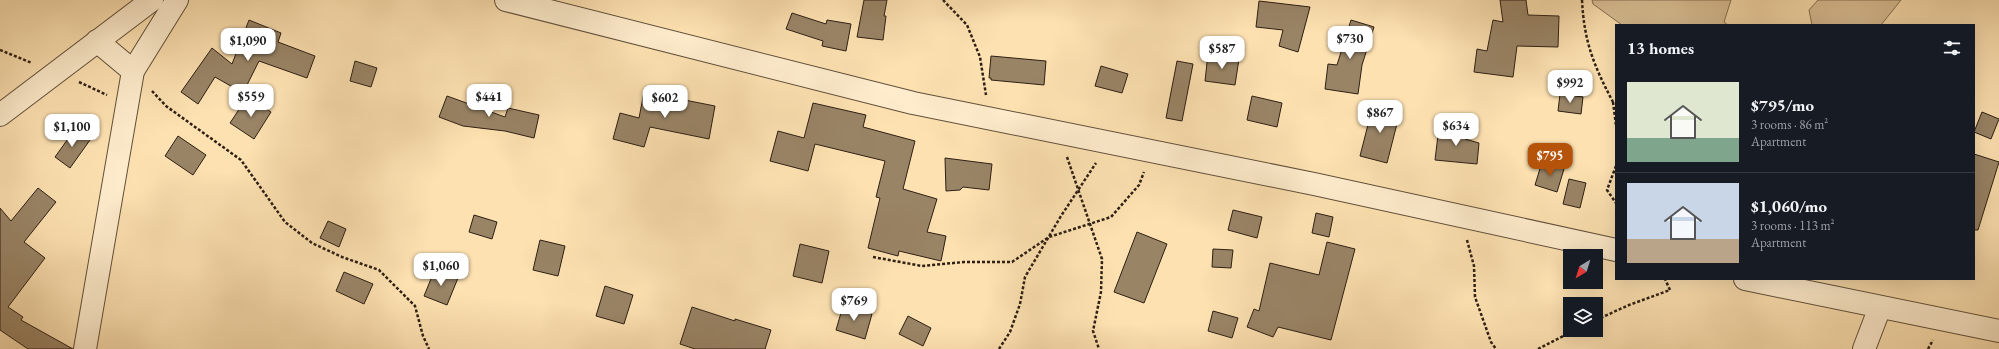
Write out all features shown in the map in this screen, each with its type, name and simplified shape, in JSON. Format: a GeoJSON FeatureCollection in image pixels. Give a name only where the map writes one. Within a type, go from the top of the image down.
{"type":"FeatureCollection","features":[{"type":"Feature","properties":{"kind":"street"},"geometry":{"type":"LineString","coordinates":[[0,115],[152,0]]}},
{"type":"Feature","properties":{"kind":"street"},"geometry":{"type":"LineString","coordinates":[[85,349],[133,71],[177,0]]}},
{"type":"Feature","properties":{"kind":"street"},"geometry":{"type":"LineString","coordinates":[[506,0],[913,103],[1314,184],[1615,250]]}},
{"type":"Feature","properties":{"kind":"street"},"geometry":{"type":"LineString","coordinates":[[98,42],[133,71]]}},
{"type":"Feature","properties":{"kind":"street"},"geometry":{"type":"LineString","coordinates":[[1750,280],[1999,331]]}},
{"type":"Feature","properties":{"kind":"street"},"geometry":{"type":"LineString","coordinates":[[1864,349],[1880,307]]}},
{"type":"Feature","properties":{"kind":"path"},"geometry":{"type":"LineString","coordinates":[[943,0],[967,25],[975,44],[980,57],[990,119]]}},
{"type":"Feature","properties":{"kind":"path"},"geometry":{"type":"LineString","coordinates":[[1582,0],[1583,25],[1595,68],[1615,103]]}},
{"type":"Feature","properties":{"kind":"path"},"geometry":{"type":"LineString","coordinates":[[133,71],[166,106],[241,160],[285,222],[312,243],[342,257],[379,270],[415,306],[423,336],[429,349]]}},
{"type":"Feature","properties":{"kind":"path"},"geometry":{"type":"LineString","coordinates":[[1046,130],[1069,160],[1102,259],[1101,292],[1093,331],[1099,349]]}},
{"type":"Feature","properties":{"kind":"path"},"geometry":{"type":"LineString","coordinates":[[999,349],[1010,332],[1020,304],[1025,277],[1078,189],[1110,143]]}},
{"type":"Feature","properties":{"kind":"path"},"geometry":{"type":"LineString","coordinates":[[873,257],[922,266],[964,262],[1012,262],[1049,236],[1111,217],[1139,185],[1151,151]]}},
{"type":"Feature","properties":{"kind":"path"},"geometry":{"type":"LineString","coordinates":[[1615,169],[1607,190],[1615,202]]}},
{"type":"Feature","properties":{"kind":"path"},"geometry":{"type":"LineString","coordinates":[[1461,216],[1474,266],[1475,297],[1491,342],[1496,349]]}},
{"type":"Feature","properties":{"kind":"path"},"geometry":{"type":"LineString","coordinates":[[1603,317],[1629,305],[1670,290],[1665,280]]}},
{"type":"Feature","properties":{"kind":"path"},"geometry":{"type":"LineString","coordinates":[[1538,349],[1563,336]]}},
{"type":"Feature","properties":{"kind":"shaded area"},"geometry":{"type":"Polygon","coordinates":[[[1592,0],[1731,0],[1724,22],[1727,24],[1621,24],[1593,4],[1592,0]]]}},
{"type":"Feature","properties":{"kind":"shaded area"},"geometry":{"type":"Polygon","coordinates":[[[1818,0],[1901,0],[1882,24],[1812,24],[1809,10],[1818,0]]]}},
{"type":"Feature","properties":{"kind":"building"},"geometry":{"type":"Polygon","coordinates":[[[864,0],[887,0],[884,16],[886,16],[883,40],[857,37],[864,0]]]}},
{"type":"Feature","properties":{"kind":"building"},"geometry":{"type":"Polygon","coordinates":[[[1500,0],[1526,0],[1528,15],[1559,16],[1558,47],[1517,46],[1513,77],[1474,72],[1477,49],[1487,51],[1493,20],[1503,22],[1500,0]]]}},
{"type":"Feature","properties":{"kind":"building"},"geometry":{"type":"Polygon","coordinates":[[[1259,1],[1310,7],[1298,52],[1279,46],[1283,30],[1256,27],[1259,1]]]}},
{"type":"Feature","properties":{"kind":"building"},"geometry":{"type":"Polygon","coordinates":[[[792,13],[826,24],[827,20],[851,24],[846,51],[822,46],[823,41],[786,29],[792,13]]]}},
{"type":"Feature","properties":{"kind":"building"},"geometry":{"type":"Polygon","coordinates":[[[249,20],[281,33],[278,42],[315,56],[307,78],[259,61],[243,93],[215,77],[198,104],[181,92],[212,48],[232,64],[249,20]]]}},
{"type":"Feature","properties":{"kind":"building"},"geometry":{"type":"Polygon","coordinates":[[[1351,20],[1374,27],[1362,65],[1358,94],[1325,89],[1328,64],[1337,65],[1351,20]]]}},
{"type":"Feature","properties":{"kind":"building"},"geometry":{"type":"Polygon","coordinates":[[[1208,54],[1239,59],[1235,85],[1205,81],[1208,54]]]}},
{"type":"Feature","properties":{"kind":"building"},"geometry":{"type":"Polygon","coordinates":[[[991,56],[1046,61],[1044,85],[991,80],[991,78],[989,78],[991,56]]]}},
{"type":"Feature","properties":{"kind":"building"},"geometry":{"type":"Polygon","coordinates":[[[355,61],[377,68],[371,87],[350,81],[355,61]]]}},
{"type":"Feature","properties":{"kind":"building"},"geometry":{"type":"Polygon","coordinates":[[[1177,61],[1193,64],[1182,121],[1166,118],[1177,61]]]}},
{"type":"Feature","properties":{"kind":"building"},"geometry":{"type":"Polygon","coordinates":[[[1101,66],[1128,74],[1122,93],[1095,86],[1101,66]]]}},
{"type":"Feature","properties":{"kind":"building"},"geometry":{"type":"Polygon","coordinates":[[[644,92],[715,106],[709,139],[650,127],[644,147],[613,139],[620,113],[639,118],[644,92]]]}},
{"type":"Feature","properties":{"kind":"building"},"geometry":{"type":"Polygon","coordinates":[[[1560,94],[1583,97],[1581,114],[1558,111],[1560,94]]]}},
{"type":"Feature","properties":{"kind":"building"},"geometry":{"type":"Polygon","coordinates":[[[248,96],[271,112],[254,139],[230,123],[248,96]]]}},
{"type":"Feature","properties":{"kind":"building"},"geometry":{"type":"Polygon","coordinates":[[[447,96],[505,117],[508,108],[539,115],[534,138],[505,131],[463,126],[439,117],[447,96]]]}},
{"type":"Feature","properties":{"kind":"building"},"geometry":{"type":"Polygon","coordinates":[[[1252,96],[1282,103],[1277,127],[1247,120],[1252,96]]]}},
{"type":"Feature","properties":{"kind":"building"},"geometry":{"type":"Polygon","coordinates":[[[813,103],[866,115],[863,127],[915,141],[903,189],[937,199],[927,232],[946,236],[941,261],[899,251],[898,256],[868,248],[880,198],[876,197],[885,161],[815,144],[808,171],[770,161],[778,131],[804,138],[813,103]]]}},
{"type":"Feature","properties":{"kind":"building"},"geometry":{"type":"Polygon","coordinates":[[[1373,105],[1400,112],[1387,163],[1360,156],[1373,105]]]}},
{"type":"Feature","properties":{"kind":"building"},"geometry":{"type":"Polygon","coordinates":[[[1982,112],[1999,119],[1991,139],[1975,132],[1982,112]]]}},
{"type":"Feature","properties":{"kind":"building"},"geometry":{"type":"Polygon","coordinates":[[[1439,127],[1466,130],[1465,139],[1479,143],[1477,164],[1435,160],[1439,127]]]}},
{"type":"Feature","properties":{"kind":"building"},"geometry":{"type":"Polygon","coordinates":[[[75,129],[90,140],[70,168],[55,157],[75,129]]]}},
{"type":"Feature","properties":{"kind":"building"},"geometry":{"type":"Polygon","coordinates":[[[178,136],[206,155],[193,175],[165,156],[178,136]]]}},
{"type":"Feature","properties":{"kind":"building"},"geometry":{"type":"Polygon","coordinates":[[[1975,154],[1999,162],[1978,230],[1975,230],[1975,154]]]}},
{"type":"Feature","properties":{"kind":"building"},"geometry":{"type":"Polygon","coordinates":[[[945,158],[992,164],[989,190],[963,187],[960,190],[946,191],[945,158]]]}},
{"type":"Feature","properties":{"kind":"building"},"geometry":{"type":"Polygon","coordinates":[[[1542,162],[1564,169],[1557,192],[1535,185],[1542,162]]]}},
{"type":"Feature","properties":{"kind":"building"},"geometry":{"type":"Polygon","coordinates":[[[1569,179],[1586,183],[1580,208],[1563,204],[1569,179]]]}},
{"type":"Feature","properties":{"kind":"building"},"geometry":{"type":"Polygon","coordinates":[[[38,188],[56,202],[24,242],[45,258],[8,307],[23,317],[21,320],[73,349],[28,349],[0,330],[0,208],[11,221],[38,188]]]}},
{"type":"Feature","properties":{"kind":"building"},"geometry":{"type":"Polygon","coordinates":[[[1233,210],[1262,217],[1257,238],[1228,230],[1233,210]]]}},
{"type":"Feature","properties":{"kind":"building"},"geometry":{"type":"Polygon","coordinates":[[[1316,213],[1333,217],[1329,237],[1312,233],[1316,213]]]}},
{"type":"Feature","properties":{"kind":"building"},"geometry":{"type":"Polygon","coordinates":[[[474,215],[497,222],[492,239],[469,232],[474,215]]]}},
{"type":"Feature","properties":{"kind":"building"},"geometry":{"type":"Polygon","coordinates":[[[328,221],[346,229],[339,247],[320,238],[328,221]]]}},
{"type":"Feature","properties":{"kind":"building"},"geometry":{"type":"Polygon","coordinates":[[[1137,232],[1167,244],[1144,303],[1114,292],[1137,232]]]}},
{"type":"Feature","properties":{"kind":"building"},"geometry":{"type":"Polygon","coordinates":[[[540,240],[565,246],[558,276],[533,270],[540,240]]]}},
{"type":"Feature","properties":{"kind":"building"},"geometry":{"type":"Polygon","coordinates":[[[1327,242],[1355,249],[1331,340],[1278,327],[1273,337],[1247,327],[1254,309],[1259,311],[1270,263],[1319,275],[1327,242]]]}},
{"type":"Feature","properties":{"kind":"building"},"geometry":{"type":"Polygon","coordinates":[[[800,244],[829,251],[822,283],[793,276],[800,244]]]}},
{"type":"Feature","properties":{"kind":"building"},"geometry":{"type":"Polygon","coordinates":[[[1213,249],[1233,250],[1231,268],[1212,267],[1213,249]]]}},
{"type":"Feature","properties":{"kind":"building"},"geometry":{"type":"Polygon","coordinates":[[[435,269],[458,278],[447,305],[424,296],[435,269]]]}},
{"type":"Feature","properties":{"kind":"building"},"geometry":{"type":"Polygon","coordinates":[[[344,272],[373,284],[364,304],[336,291],[344,272]]]}},
{"type":"Feature","properties":{"kind":"building"},"geometry":{"type":"Polygon","coordinates":[[[605,286],[633,295],[624,324],[596,316],[605,286]]]}},
{"type":"Feature","properties":{"kind":"building"},"geometry":{"type":"Polygon","coordinates":[[[843,306],[872,314],[865,339],[836,330],[843,306]]]}},
{"type":"Feature","properties":{"kind":"building"},"geometry":{"type":"Polygon","coordinates":[[[692,307],[735,321],[735,319],[771,330],[765,349],[695,349],[680,344],[692,307]]]}},
{"type":"Feature","properties":{"kind":"building"},"geometry":{"type":"Polygon","coordinates":[[[1213,311],[1238,318],[1232,338],[1208,331],[1213,311]]]}},
{"type":"Feature","properties":{"kind":"building"},"geometry":{"type":"Polygon","coordinates":[[[908,316],[931,328],[923,346],[899,334],[908,316]]]}}]}
